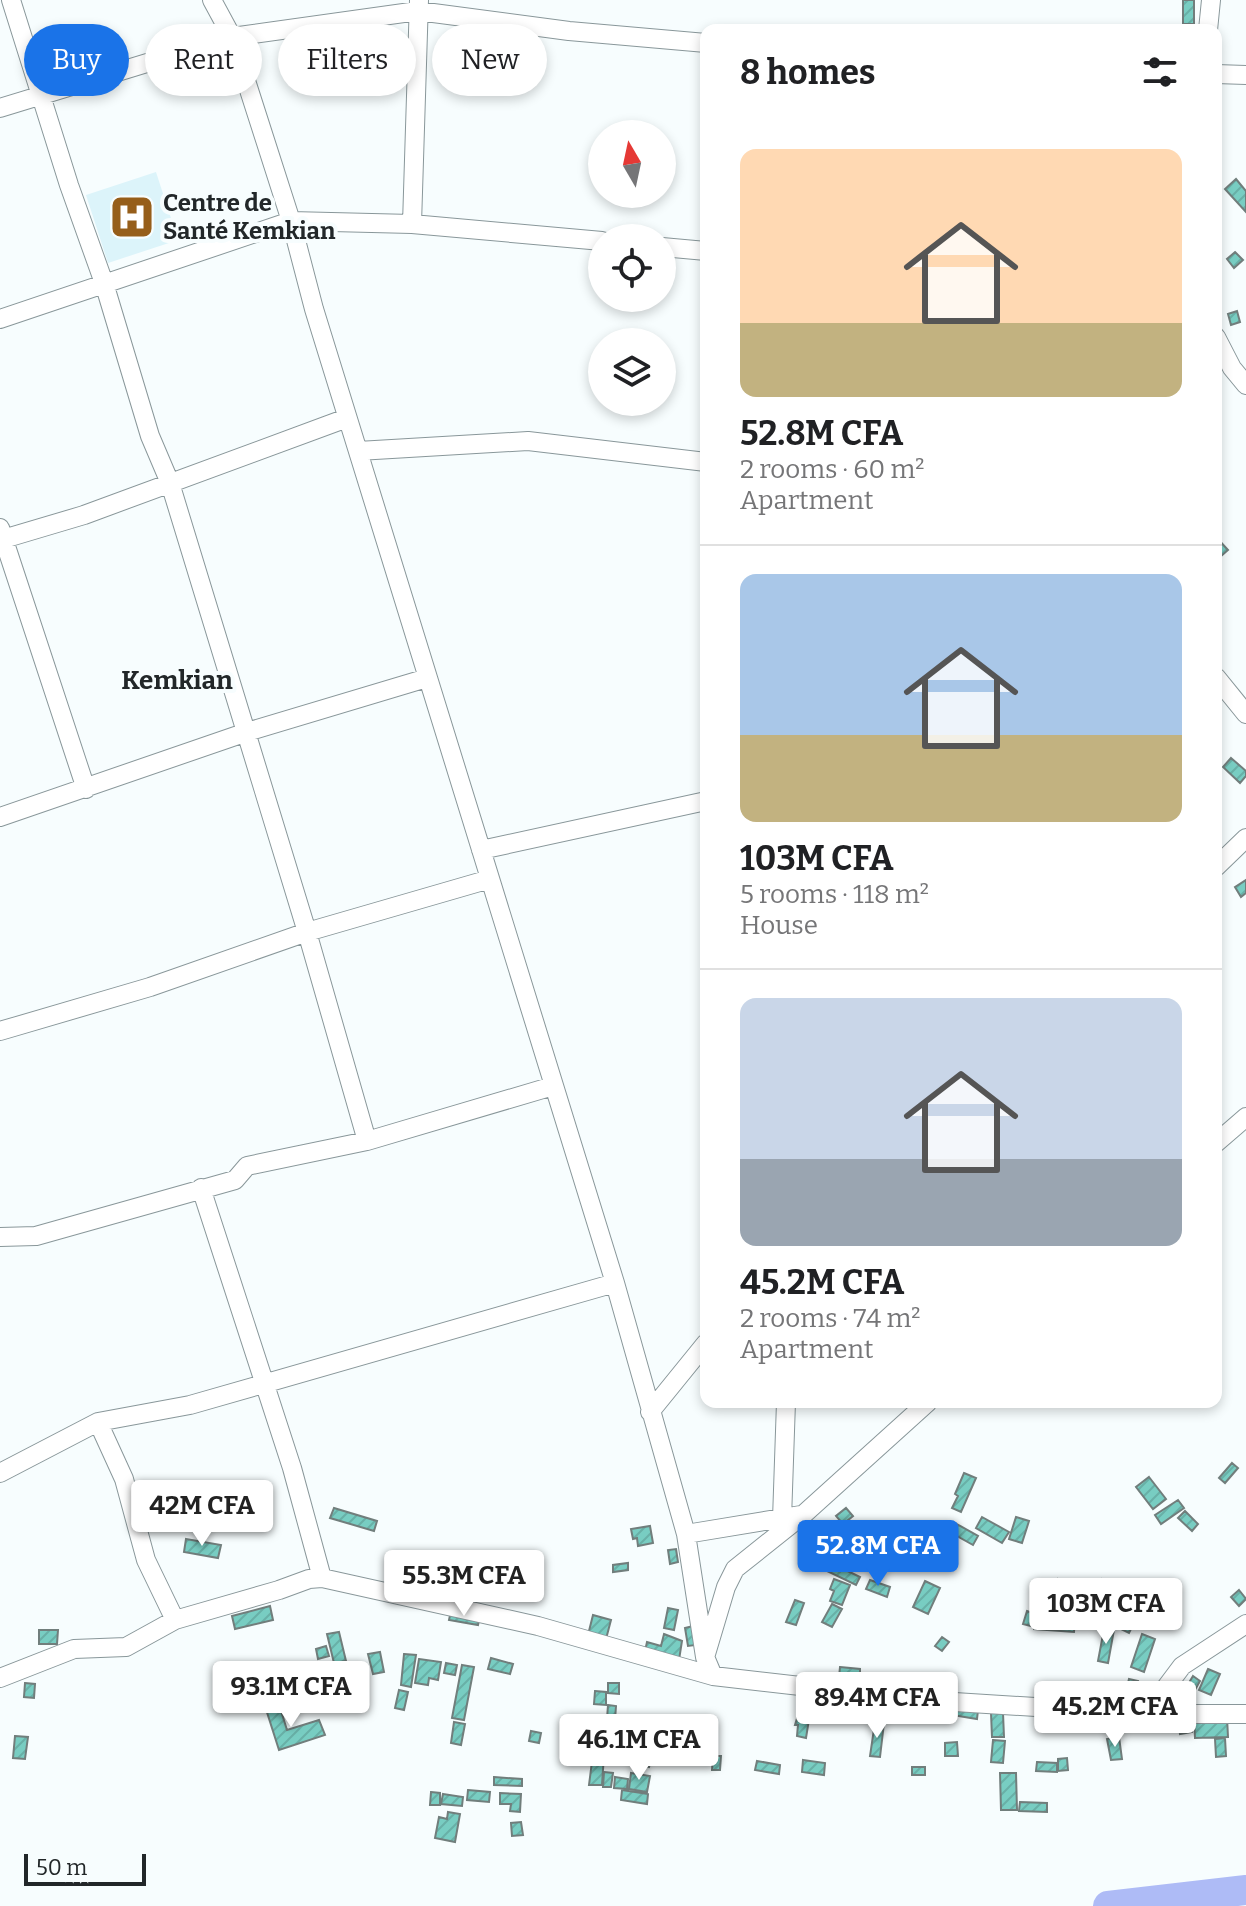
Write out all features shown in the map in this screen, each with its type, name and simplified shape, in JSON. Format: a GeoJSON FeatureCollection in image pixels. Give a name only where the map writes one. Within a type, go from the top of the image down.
{"type":"FeatureCollection","features":[{"type":"Feature","properties":{"kind":"street"},"geometry":{"type":"LineString","coordinates":[[11,0],[24,39]]}},
{"type":"Feature","properties":{"kind":"street"},"geometry":{"type":"LineString","coordinates":[[212,0],[225,24]]}},
{"type":"Feature","properties":{"kind":"street"},"geometry":{"type":"LineString","coordinates":[[1209,24],[1211,0]]}},
{"type":"Feature","properties":{"kind":"street"},"geometry":{"type":"LineString","coordinates":[[262,32],[418,5],[569,31],[700,42]]}},
{"type":"Feature","properties":{"kind":"street"},"geometry":{"type":"LineString","coordinates":[[412,224],[418,5]]}},
{"type":"Feature","properties":{"kind":"street"},"geometry":{"type":"LineString","coordinates":[[1222,74],[1246,75]]}},
{"type":"Feature","properties":{"kind":"street"},"geometry":{"type":"LineString","coordinates":[[0,108],[43,96],[150,436],[170,483],[307,932],[367,1141]]}},
{"type":"Feature","properties":{"kind":"street"},"geometry":{"type":"LineString","coordinates":[[251,96],[291,221],[347,418],[615,1283],[686,1534],[705,1657],[713,1676]]}},
{"type":"Feature","properties":{"kind":"street"},"geometry":{"type":"LineString","coordinates":[[0,319],[291,221],[412,224],[588,240]]}},
{"type":"Feature","properties":{"kind":"street"},"geometry":{"type":"LineString","coordinates":[[676,248],[700,250]]}},
{"type":"Feature","properties":{"kind":"street"},"geometry":{"type":"LineString","coordinates":[[1222,349],[1246,385]]}},
{"type":"Feature","properties":{"kind":"street"},"geometry":{"type":"LineString","coordinates":[[86,789],[1,536],[84,515],[347,418]]}},
{"type":"Feature","properties":{"kind":"street"},"geometry":{"type":"LineString","coordinates":[[358,451],[528,441],[700,461]]}},
{"type":"Feature","properties":{"kind":"street"},"geometry":{"type":"LineString","coordinates":[[0,817],[247,732],[427,678]]}},
{"type":"Feature","properties":{"kind":"street"},"geometry":{"type":"LineString","coordinates":[[1222,684],[1246,714]]}},
{"type":"Feature","properties":{"kind":"street"},"geometry":{"type":"LineString","coordinates":[[481,850],[700,802]]}},
{"type":"Feature","properties":{"kind":"street"},"geometry":{"type":"LineString","coordinates":[[1222,861],[1246,838]]}},
{"type":"Feature","properties":{"kind":"street"},"geometry":{"type":"LineString","coordinates":[[0,1031],[150,987],[307,932],[490,879]]}},
{"type":"Feature","properties":{"kind":"street"},"geometry":{"type":"LineString","coordinates":[[0,1237],[36,1236],[235,1180],[247,1166],[367,1141],[553,1086]]}},
{"type":"Feature","properties":{"kind":"street"},"geometry":{"type":"LineString","coordinates":[[1222,1138],[1246,1117]]}},
{"type":"Feature","properties":{"kind":"street"},"geometry":{"type":"LineString","coordinates":[[201,1188],[292,1468],[322,1578]]}},
{"type":"Feature","properties":{"kind":"street"},"geometry":{"type":"LineString","coordinates":[[0,1473],[98,1422],[190,1405],[615,1283]]}},
{"type":"Feature","properties":{"kind":"street"},"geometry":{"type":"LineString","coordinates":[[650,1412],[700,1350]]}},
{"type":"Feature","properties":{"kind":"street"},"geometry":{"type":"LineString","coordinates":[[782,1519],[786,1408]]}},
{"type":"Feature","properties":{"kind":"street"},"geometry":{"type":"LineString","coordinates":[[705,1657],[726,1587],[735,1569],[804,1514],[921,1408]]}},
{"type":"Feature","properties":{"kind":"street"},"geometry":{"type":"LineString","coordinates":[[98,1422],[124,1479],[146,1560],[175,1620]]}},
{"type":"Feature","properties":{"kind":"street"},"geometry":{"type":"LineString","coordinates":[[686,1534],[804,1514]]}},
{"type":"Feature","properties":{"kind":"street"},"geometry":{"type":"LineString","coordinates":[[0,1678],[74,1649],[126,1647],[175,1620],[309,1579],[322,1578],[538,1626],[713,1676],[923,1700],[1146,1714],[1246,1714]]}},
{"type":"Feature","properties":{"kind":"street"},"geometry":{"type":"LineString","coordinates":[[1146,1714],[1182,1666],[1246,1624]]}},
{"type":"Feature","properties":{"kind":"shaded area","name":"Centre de Santé Kemkian"},"geometry":{"type":"Polygon","coordinates":[[[156,172],[178,240],[108,263],[86,195],[156,172]]]}},
{"type":"Feature","properties":{"kind":"building"},"geometry":{"type":"Polygon","coordinates":[[[1183,0],[1194,0],[1194,24],[1183,24],[1183,0]]]}},
{"type":"Feature","properties":{"kind":"building"},"geometry":{"type":"Polygon","coordinates":[[[1236,179],[1246,191],[1246,212],[1225,189],[1236,179]]]}},
{"type":"Feature","properties":{"kind":"building"},"geometry":{"type":"Polygon","coordinates":[[[1235,252],[1243,260],[1234,268],[1227,259],[1235,252]]]}},
{"type":"Feature","properties":{"kind":"building"},"geometry":{"type":"Polygon","coordinates":[[[1237,311],[1240,322],[1231,325],[1228,314],[1237,311]]]}},
{"type":"Feature","properties":{"kind":"building"},"geometry":{"type":"Polygon","coordinates":[[[1231,758],[1246,771],[1240,783],[1223,767],[1231,758]]]}},
{"type":"Feature","properties":{"kind":"building"},"geometry":{"type":"Polygon","coordinates":[[[1246,880],[1246,893],[1241,897],[1235,887],[1246,880]]]}},
{"type":"Feature","properties":{"kind":"building"},"geometry":{"type":"Polygon","coordinates":[[[1232,1463],[1238,1468],[1225,1483],[1219,1478],[1232,1463]]]}},
{"type":"Feature","properties":{"kind":"building"},"geometry":{"type":"Polygon","coordinates":[[[964,1473],[976,1478],[961,1512],[952,1508],[964,1473]]]}},
{"type":"Feature","properties":{"kind":"building"},"geometry":{"type":"Polygon","coordinates":[[[1149,1477],[1166,1499],[1153,1509],[1136,1487],[1149,1477]]]}},
{"type":"Feature","properties":{"kind":"building"},"geometry":{"type":"Polygon","coordinates":[[[1178,1500],[1184,1508],[1161,1524],[1155,1515],[1178,1500]]]}},
{"type":"Feature","properties":{"kind":"building"},"geometry":{"type":"Polygon","coordinates":[[[334,1508],[377,1521],[374,1531],[330,1518],[334,1508]]]}},
{"type":"Feature","properties":{"kind":"building"},"geometry":{"type":"Polygon","coordinates":[[[846,1508],[853,1516],[843,1524],[836,1516],[846,1508]]]}},
{"type":"Feature","properties":{"kind":"building"},"geometry":{"type":"Polygon","coordinates":[[[1185,1511],[1198,1524],[1192,1531],[1178,1518],[1185,1511]]]}},
{"type":"Feature","properties":{"kind":"building"},"geometry":{"type":"Polygon","coordinates":[[[982,1517],[1009,1532],[1002,1543],[976,1528],[982,1517]]]}},
{"type":"Feature","properties":{"kind":"building"},"geometry":{"type":"Polygon","coordinates":[[[1016,1517],[1029,1521],[1022,1543],[1009,1539],[1016,1517]]]}},
{"type":"Feature","properties":{"kind":"building"},"geometry":{"type":"Polygon","coordinates":[[[955,1523],[978,1536],[973,1545],[950,1532],[955,1523]]]}},
{"type":"Feature","properties":{"kind":"building"},"geometry":{"type":"Polygon","coordinates":[[[650,1526],[653,1543],[638,1546],[631,1529],[650,1526]]]}},
{"type":"Feature","properties":{"kind":"building"},"geometry":{"type":"Polygon","coordinates":[[[186,1539],[221,1545],[218,1558],[184,1552],[186,1539]]]}},
{"type":"Feature","properties":{"kind":"building"},"geometry":{"type":"Polygon","coordinates":[[[676,1549],[678,1562],[670,1564],[668,1550],[676,1549]]]}},
{"type":"Feature","properties":{"kind":"building"},"geometry":{"type":"Polygon","coordinates":[[[829,1562],[860,1577],[856,1585],[825,1570],[829,1562]]]}},
{"type":"Feature","properties":{"kind":"building"},"geometry":{"type":"Polygon","coordinates":[[[628,1563],[628,1570],[613,1572],[613,1565],[628,1563]]]}},
{"type":"Feature","properties":{"kind":"building"},"geometry":{"type":"Polygon","coordinates":[[[834,1579],[850,1585],[842,1605],[830,1601],[834,1579]]]}},
{"type":"Feature","properties":{"kind":"building"},"geometry":{"type":"Polygon","coordinates":[[[1058,1579],[1068,1585],[1071,1580],[1078,1584],[1076,1589],[1084,1592],[1080,1601],[1054,1588],[1058,1579]]]}},
{"type":"Feature","properties":{"kind":"building"},"geometry":{"type":"Polygon","coordinates":[[[1102,1579],[1121,1588],[1116,1596],[1098,1586],[1102,1579]]]}},
{"type":"Feature","properties":{"kind":"building"},"geometry":{"type":"Polygon","coordinates":[[[870,1580],[890,1587],[887,1597],[866,1589],[870,1580]]]}},
{"type":"Feature","properties":{"kind":"building"},"geometry":{"type":"Polygon","coordinates":[[[925,1581],[940,1588],[928,1614],[913,1607],[925,1581]]]}},
{"type":"Feature","properties":{"kind":"building"},"geometry":{"type":"Polygon","coordinates":[[[1044,1588],[1062,1593],[1056,1613],[1038,1608],[1044,1588]]]}},
{"type":"Feature","properties":{"kind":"building"},"geometry":{"type":"Polygon","coordinates":[[[1239,1590],[1246,1599],[1239,1606],[1231,1597],[1239,1590]]]}},
{"type":"Feature","properties":{"kind":"building"},"geometry":{"type":"Polygon","coordinates":[[[795,1600],[804,1603],[796,1625],[786,1622],[795,1600]]]}},
{"type":"Feature","properties":{"kind":"building"},"geometry":{"type":"Polygon","coordinates":[[[832,1604],[842,1609],[832,1627],[822,1622],[832,1604]]]}},
{"type":"Feature","properties":{"kind":"building"},"geometry":{"type":"Polygon","coordinates":[[[270,1606],[273,1620],[235,1629],[232,1616],[270,1606]]]}},
{"type":"Feature","properties":{"kind":"building"},"geometry":{"type":"Polygon","coordinates":[[[668,1608],[678,1610],[674,1630],[664,1628],[668,1608]]]}},
{"type":"Feature","properties":{"kind":"building"},"geometry":{"type":"Polygon","coordinates":[[[451,1611],[480,1616],[478,1625],[449,1620],[451,1611]]]}},
{"type":"Feature","properties":{"kind":"building"},"geometry":{"type":"Polygon","coordinates":[[[1027,1611],[1035,1614],[1031,1626],[1023,1624],[1027,1611]]]}},
{"type":"Feature","properties":{"kind":"building"},"geometry":{"type":"Polygon","coordinates":[[[593,1615],[611,1620],[606,1639],[588,1635],[593,1615]]]}},
{"type":"Feature","properties":{"kind":"building"},"geometry":{"type":"Polygon","coordinates":[[[1034,1618],[1075,1621],[1074,1632],[1034,1629],[1034,1618]]]}},
{"type":"Feature","properties":{"kind":"building"},"geometry":{"type":"Polygon","coordinates":[[[1119,1618],[1133,1625],[1129,1633],[1115,1626],[1119,1618]]]}},
{"type":"Feature","properties":{"kind":"building"},"geometry":{"type":"Polygon","coordinates":[[[693,1626],[696,1645],[688,1646],[685,1628],[693,1626]]]}},
{"type":"Feature","properties":{"kind":"building"},"geometry":{"type":"Polygon","coordinates":[[[1104,1629],[1114,1630],[1108,1663],[1098,1661],[1104,1629]]]}},
{"type":"Feature","properties":{"kind":"building"},"geometry":{"type":"Polygon","coordinates":[[[39,1630],[58,1630],[57,1644],[39,1644],[39,1630]]]}},
{"type":"Feature","properties":{"kind":"building"},"geometry":{"type":"Polygon","coordinates":[[[339,1632],[346,1661],[334,1663],[327,1634],[339,1632]]]}},
{"type":"Feature","properties":{"kind":"building"},"geometry":{"type":"Polygon","coordinates":[[[664,1634],[682,1641],[679,1660],[645,1651],[647,1642],[661,1646],[664,1634]]]}},
{"type":"Feature","properties":{"kind":"building"},"geometry":{"type":"Polygon","coordinates":[[[1142,1634],[1155,1639],[1144,1672],[1131,1667],[1142,1634]]]}},
{"type":"Feature","properties":{"kind":"building"},"geometry":{"type":"Polygon","coordinates":[[[942,1637],[949,1642],[942,1651],[935,1646],[942,1637]]]}},
{"type":"Feature","properties":{"kind":"building"},"geometry":{"type":"Polygon","coordinates":[[[326,1646],[329,1656],[318,1659],[316,1649],[326,1646]]]}},
{"type":"Feature","properties":{"kind":"building"},"geometry":{"type":"Polygon","coordinates":[[[380,1652],[384,1672],[373,1674],[368,1654],[380,1652]]]}},
{"type":"Feature","properties":{"kind":"building"},"geometry":{"type":"Polygon","coordinates":[[[404,1654],[416,1655],[411,1687],[401,1685],[404,1654]]]}},
{"type":"Feature","properties":{"kind":"building"},"geometry":{"type":"Polygon","coordinates":[[[491,1658],[513,1664],[510,1674],[488,1669],[491,1658]]]}},
{"type":"Feature","properties":{"kind":"building"},"geometry":{"type":"Polygon","coordinates":[[[419,1659],[441,1662],[438,1680],[429,1678],[428,1685],[415,1683],[419,1659]]]}},
{"type":"Feature","properties":{"kind":"building"},"geometry":{"type":"Polygon","coordinates":[[[446,1663],[457,1665],[455,1675],[444,1673],[446,1663]]]}},
{"type":"Feature","properties":{"kind":"building"},"geometry":{"type":"Polygon","coordinates":[[[462,1665],[474,1667],[464,1720],[452,1718],[462,1665]]]}},
{"type":"Feature","properties":{"kind":"building"},"geometry":{"type":"Polygon","coordinates":[[[840,1667],[860,1669],[860,1678],[839,1677],[840,1667]]]}},
{"type":"Feature","properties":{"kind":"building"},"geometry":{"type":"Polygon","coordinates":[[[1208,1669],[1220,1674],[1211,1695],[1199,1690],[1208,1669]]]}},
{"type":"Feature","properties":{"kind":"building"},"geometry":{"type":"Polygon","coordinates":[[[316,1672],[319,1682],[274,1693],[272,1685],[316,1672]]]}},
{"type":"Feature","properties":{"kind":"building"},"geometry":{"type":"Polygon","coordinates":[[[1193,1676],[1200,1681],[1195,1690],[1187,1686],[1193,1676]]]}},
{"type":"Feature","properties":{"kind":"building"},"geometry":{"type":"Polygon","coordinates":[[[1129,1679],[1138,1681],[1136,1693],[1126,1691],[1129,1679]]]}},
{"type":"Feature","properties":{"kind":"building"},"geometry":{"type":"Polygon","coordinates":[[[25,1683],[35,1684],[34,1698],[24,1697],[25,1683]]]}},
{"type":"Feature","properties":{"kind":"building"},"geometry":{"type":"Polygon","coordinates":[[[608,1683],[619,1683],[619,1694],[608,1693],[608,1683]]]}},
{"type":"Feature","properties":{"kind":"building"},"geometry":{"type":"Polygon","coordinates":[[[399,1690],[408,1692],[404,1710],[395,1708],[399,1690]]]}},
{"type":"Feature","properties":{"kind":"building"},"geometry":{"type":"Polygon","coordinates":[[[595,1691],[606,1692],[606,1705],[594,1704],[595,1691]]]}},
{"type":"Feature","properties":{"kind":"building"},"geometry":{"type":"Polygon","coordinates":[[[828,1695],[850,1697],[849,1706],[827,1704],[828,1695]]]}},
{"type":"Feature","properties":{"kind":"building"},"geometry":{"type":"Polygon","coordinates":[[[278,1701],[287,1730],[319,1720],[325,1735],[279,1750],[265,1706],[278,1701]]]}},
{"type":"Feature","properties":{"kind":"building"},"geometry":{"type":"Polygon","coordinates":[[[608,1705],[616,1706],[615,1720],[607,1719],[608,1705]]]}},
{"type":"Feature","properties":{"kind":"building"},"geometry":{"type":"Polygon","coordinates":[[[801,1705],[811,1707],[806,1738],[797,1736],[798,1725],[795,1725],[801,1705]]]}},
{"type":"Feature","properties":{"kind":"building"},"geometry":{"type":"Polygon","coordinates":[[[947,1705],[978,1710],[977,1719],[946,1714],[947,1705]]]}},
{"type":"Feature","properties":{"kind":"building"},"geometry":{"type":"Polygon","coordinates":[[[991,1713],[1003,1713],[1004,1737],[992,1737],[991,1713]]]}},
{"type":"Feature","properties":{"kind":"building"},"geometry":{"type":"Polygon","coordinates":[[[1191,1717],[1192,1732],[1180,1734],[1178,1719],[1191,1717]]]}},
{"type":"Feature","properties":{"kind":"building"},"geometry":{"type":"Polygon","coordinates":[[[1227,1717],[1228,1737],[1195,1738],[1194,1719],[1227,1717]]]}},
{"type":"Feature","properties":{"kind":"building"},"geometry":{"type":"Polygon","coordinates":[[[1078,1718],[1103,1719],[1102,1727],[1078,1727],[1078,1718]]]}},
{"type":"Feature","properties":{"kind":"building"},"geometry":{"type":"Polygon","coordinates":[[[454,1722],[465,1724],[461,1745],[451,1743],[454,1722]]]}},
{"type":"Feature","properties":{"kind":"building"},"geometry":{"type":"Polygon","coordinates":[[[875,1722],[884,1723],[880,1757],[870,1756],[875,1722]]]}},
{"type":"Feature","properties":{"kind":"building"},"geometry":{"type":"Polygon","coordinates":[[[531,1731],[541,1733],[539,1743],[529,1741],[531,1731]]]}},
{"type":"Feature","properties":{"kind":"building"},"geometry":{"type":"Polygon","coordinates":[[[15,1736],[28,1737],[25,1759],[13,1758],[15,1736]]]}},
{"type":"Feature","properties":{"kind":"building"},"geometry":{"type":"Polygon","coordinates":[[[1119,1737],[1122,1759],[1111,1760],[1107,1739],[1119,1737]]]}},
{"type":"Feature","properties":{"kind":"building"},"geometry":{"type":"Polygon","coordinates":[[[595,1738],[605,1739],[602,1785],[589,1785],[595,1738]]]}},
{"type":"Feature","properties":{"kind":"building"},"geometry":{"type":"Polygon","coordinates":[[[1225,1738],[1226,1756],[1216,1757],[1215,1739],[1225,1738]]]}},
{"type":"Feature","properties":{"kind":"building"},"geometry":{"type":"Polygon","coordinates":[[[993,1740],[1005,1741],[1003,1763],[991,1762],[993,1740]]]}},
{"type":"Feature","properties":{"kind":"building"},"geometry":{"type":"Polygon","coordinates":[[[638,1742],[655,1747],[649,1767],[633,1763],[638,1742]]]}},
{"type":"Feature","properties":{"kind":"building"},"geometry":{"type":"Polygon","coordinates":[[[957,1742],[958,1756],[945,1756],[945,1743],[957,1742]]]}},
{"type":"Feature","properties":{"kind":"building"},"geometry":{"type":"Polygon","coordinates":[[[657,1746],[687,1754],[684,1764],[654,1756],[657,1746]]]}},
{"type":"Feature","properties":{"kind":"building"},"geometry":{"type":"Polygon","coordinates":[[[713,1756],[721,1756],[720,1770],[712,1770],[713,1756]]]}},
{"type":"Feature","properties":{"kind":"building"},"geometry":{"type":"Polygon","coordinates":[[[1067,1758],[1068,1770],[1058,1771],[1058,1759],[1067,1758]]]}},
{"type":"Feature","properties":{"kind":"building"},"geometry":{"type":"Polygon","coordinates":[[[803,1760],[825,1763],[824,1775],[802,1772],[803,1760]]]}},
{"type":"Feature","properties":{"kind":"building"},"geometry":{"type":"Polygon","coordinates":[[[757,1761],[780,1765],[779,1774],[755,1770],[757,1761]]]}},
{"type":"Feature","properties":{"kind":"building"},"geometry":{"type":"Polygon","coordinates":[[[1037,1762],[1057,1763],[1057,1772],[1036,1771],[1037,1762]]]}},
{"type":"Feature","properties":{"kind":"building"},"geometry":{"type":"Polygon","coordinates":[[[912,1767],[925,1767],[925,1775],[912,1775],[912,1767]]]}},
{"type":"Feature","properties":{"kind":"building"},"geometry":{"type":"Polygon","coordinates":[[[604,1772],[613,1773],[611,1787],[603,1787],[604,1772]]]}},
{"type":"Feature","properties":{"kind":"building"},"geometry":{"type":"Polygon","coordinates":[[[631,1773],[650,1776],[647,1792],[629,1789],[631,1773]]]}},
{"type":"Feature","properties":{"kind":"building"},"geometry":{"type":"Polygon","coordinates":[[[1000,1773],[1016,1773],[1017,1810],[1001,1810],[1000,1773]]]}},
{"type":"Feature","properties":{"kind":"building"},"geometry":{"type":"Polygon","coordinates":[[[494,1777],[522,1779],[522,1786],[494,1785],[494,1777]]]}},
{"type":"Feature","properties":{"kind":"building"},"geometry":{"type":"Polygon","coordinates":[[[615,1777],[628,1779],[627,1789],[614,1788],[615,1777]]]}},
{"type":"Feature","properties":{"kind":"building"},"geometry":{"type":"Polygon","coordinates":[[[468,1790],[490,1792],[489,1802],[467,1800],[468,1790]]]}},
{"type":"Feature","properties":{"kind":"building"},"geometry":{"type":"Polygon","coordinates":[[[622,1790],[648,1794],[647,1804],[621,1800],[622,1790]]]}},
{"type":"Feature","properties":{"kind":"building"},"geometry":{"type":"Polygon","coordinates":[[[431,1792],[440,1793],[440,1805],[430,1805],[431,1792]]]}},
{"type":"Feature","properties":{"kind":"building"},"geometry":{"type":"Polygon","coordinates":[[[500,1793],[521,1794],[520,1812],[510,1811],[511,1804],[500,1804],[500,1793]]]}},
{"type":"Feature","properties":{"kind":"building"},"geometry":{"type":"Polygon","coordinates":[[[443,1794],[463,1797],[462,1806],[441,1804],[443,1794]]]}},
{"type":"Feature","properties":{"kind":"building"},"geometry":{"type":"Polygon","coordinates":[[[1020,1802],[1047,1803],[1047,1812],[1019,1811],[1020,1802]]]}},
{"type":"Feature","properties":{"kind":"building"},"geometry":{"type":"Polygon","coordinates":[[[448,1812],[460,1814],[455,1842],[435,1838],[439,1817],[447,1819],[448,1812]]]}},
{"type":"Feature","properties":{"kind":"building"},"geometry":{"type":"Polygon","coordinates":[[[521,1822],[523,1835],[512,1836],[511,1823],[521,1822]]]}},
{"type":"Feature","properties":{"kind":"waterway"},"geometry":{"type":"LineString","coordinates":[[1108,1906],[1246,1890]]}},
{"type":"Feature","properties":{"kind":"place","name":"Centre de Santé Kemkian"},"geometry":{"type":"Point","coordinates":[132,217]}},
{"type":"Feature","properties":{"kind":"district","name":"Kemkian"},"geometry":{"type":"Point","coordinates":[177,680]}}]}
